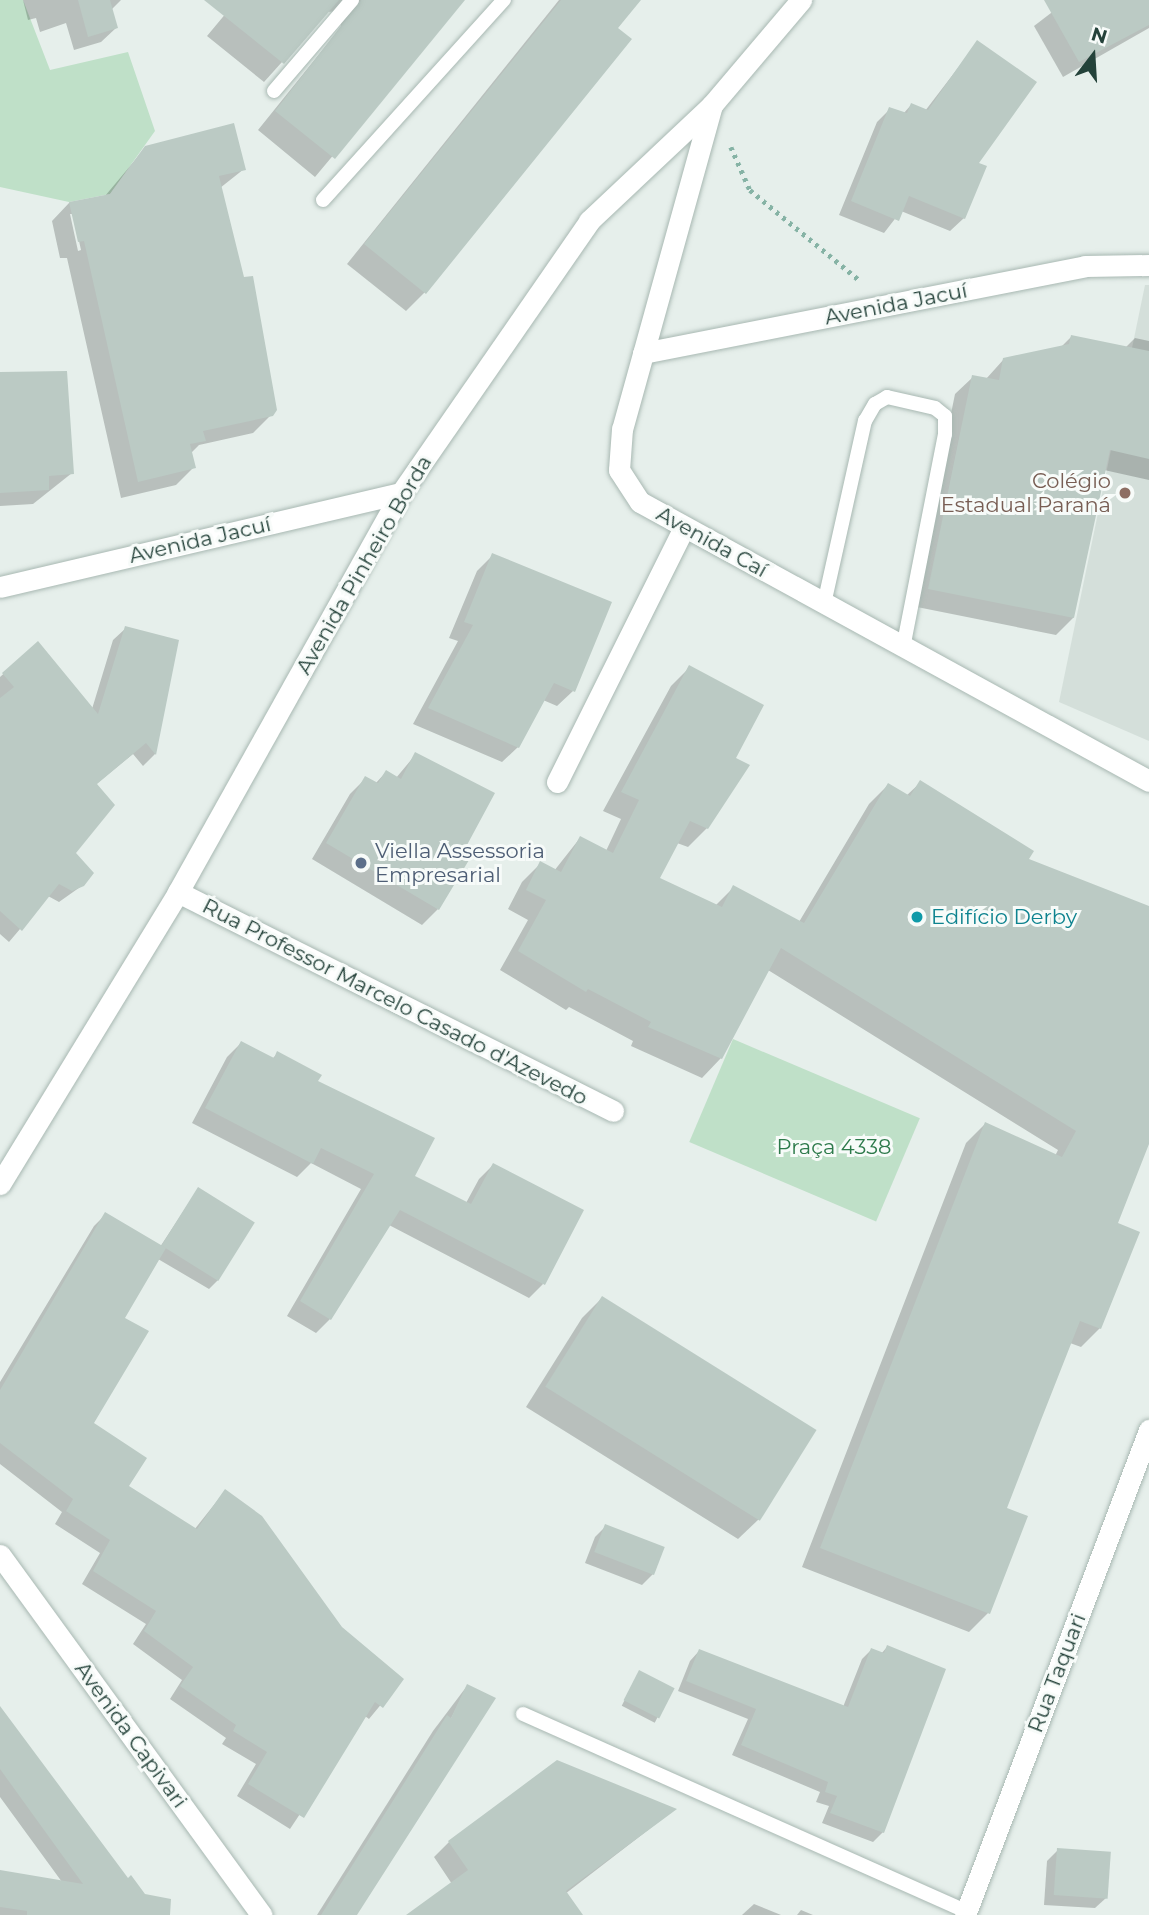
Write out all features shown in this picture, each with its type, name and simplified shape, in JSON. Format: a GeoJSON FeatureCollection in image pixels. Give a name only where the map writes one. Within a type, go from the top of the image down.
{"type":"FeatureCollection","features":[{"type":"Feature","properties":{"kind":"street","name":"Avenida Pinheiro Borda"},"geometry":{"type":"LineString","coordinates":[[0,1184],[178,892],[401,493],[589,221],[712,105],[801,0]]}},
{"type":"Feature","properties":{"kind":"street","name":"Avenida Caí"},"geometry":{"type":"LineString","coordinates":[[712,105],[622,429],[619,470],[640,502],[1149,781]]}},
{"type":"Feature","properties":{"kind":"street","name":"Avenida Jacuí"},"geometry":{"type":"LineString","coordinates":[[643,353],[1085,267],[1149,265]]}},
{"type":"Feature","properties":{"kind":"street","name":"Avenida Jacuí"},"geometry":{"type":"LineString","coordinates":[[0,587],[401,493]]}},
{"type":"Feature","properties":{"kind":"street"},"geometry":{"type":"LineString","coordinates":[[557,782],[684,527]]}},
{"type":"Feature","properties":{"kind":"street","name":"Rua Professor Marcelo Casado d'Azevedo"},"geometry":{"type":"LineString","coordinates":[[178,892],[613,1111]]}},
{"type":"Feature","properties":{"kind":"street","name":"Rua Taquari"},"geometry":{"type":"LineString","coordinates":[[965,1913],[1149,1430]]}},
{"type":"Feature","properties":{"kind":"street","name":"Avenida Capivari"},"geometry":{"type":"LineString","coordinates":[[0,1555],[262,1915]]}},
{"type":"Feature","properties":{"kind":"lane"},"geometry":{"type":"LineString","coordinates":[[274,91],[352,0]]}},
{"type":"Feature","properties":{"kind":"lane"},"geometry":{"type":"LineString","coordinates":[[323,200],[504,0]]}},
{"type":"Feature","properties":{"kind":"lane"},"geometry":{"type":"LineString","coordinates":[[824,604],[865,421],[875,404],[887,397],[935,408],[945,416],[945,434],[903,648]]}},
{"type":"Feature","properties":{"kind":"lane"},"geometry":{"type":"LineString","coordinates":[[523,1714],[965,1913]]}},
{"type":"Feature","properties":{"kind":"path"},"geometry":{"type":"LineString","coordinates":[[712,105],[750,190],[889,305]]}},
{"type":"Feature","properties":{"kind":"shaded area","name":"Colégio Estadual Paraná"},"geometry":{"type":"Polygon","coordinates":[[[1145,285],[1149,285],[1149,741],[1059,702],[1145,285]]]}},
{"type":"Feature","properties":{"kind":"green space"},"geometry":{"type":"Polygon","coordinates":[[[0,0],[23,0],[50,70],[128,52],[155,131],[110,194],[69,202],[0,187],[0,0]]]}},
{"type":"Feature","properties":{"kind":"green space","name":"Praça 4338"},"geometry":{"type":"Polygon","coordinates":[[[733,1039],[920,1118],[876,1221],[689,1142],[733,1039]]]}},
{"type":"Feature","properties":{"kind":"building"},"geometry":{"type":"Polygon","coordinates":[[[78,0],[110,0],[118,28],[88,37],[78,0]]]}},
{"type":"Feature","properties":{"kind":"building"},"geometry":{"type":"Polygon","coordinates":[[[204,0],[339,0],[284,64],[204,0]]]}},
{"type":"Feature","properties":{"kind":"building"},"geometry":{"type":"Polygon","coordinates":[[[361,0],[465,0],[335,159],[275,111],[361,0]]]}},
{"type":"Feature","properties":{"kind":"building"},"geometry":{"type":"Polygon","coordinates":[[[561,0],[641,0],[618,28],[632,39],[426,294],[364,244],[561,0]]]}},
{"type":"Feature","properties":{"kind":"building"},"geometry":{"type":"Polygon","coordinates":[[[1044,0],[1149,0],[1149,25],[1079,62],[1044,0]]]}},
{"type":"Feature","properties":{"kind":"building"},"geometry":{"type":"Polygon","coordinates":[[[977,40],[1037,82],[979,163],[987,166],[965,219],[909,196],[899,221],[851,201],[889,107],[907,113],[911,103],[928,110],[977,40]]]}},
{"type":"Feature","properties":{"kind":"building"},"geometry":{"type":"Polygon","coordinates":[[[234,123],[246,170],[219,176],[244,277],[253,276],[277,410],[273,416],[203,431],[206,441],[190,444],[196,468],[138,482],[84,241],[78,242],[69,202],[110,194],[145,146],[234,123]]]}},
{"type":"Feature","properties":{"kind":"building"},"geometry":{"type":"Polygon","coordinates":[[[1071,335],[1149,351],[1149,459],[1110,450],[1074,618],[928,589],[972,375],[999,380],[1003,358],[1069,344],[1071,335]]]}},
{"type":"Feature","properties":{"kind":"building"},"geometry":{"type":"Polygon","coordinates":[[[67,371],[74,474],[49,476],[49,490],[0,493],[0,372],[67,371]]]}},
{"type":"Feature","properties":{"kind":"building"},"geometry":{"type":"Polygon","coordinates":[[[492,553],[612,602],[575,692],[554,683],[519,748],[428,708],[473,625],[464,622],[492,553]]]}},
{"type":"Feature","properties":{"kind":"building"},"geometry":{"type":"Polygon","coordinates":[[[125,626],[179,640],[156,755],[146,743],[97,784],[115,805],[76,853],[94,873],[84,886],[72,891],[59,884],[22,931],[0,911],[0,698],[14,687],[2,673],[38,641],[98,714],[125,626]]]}},
{"type":"Feature","properties":{"kind":"building"},"geometry":{"type":"Polygon","coordinates":[[[689,665],[764,705],[736,758],[750,765],[708,829],[690,821],[660,878],[722,907],[733,885],[804,923],[888,783],[910,796],[920,780],[1034,851],[1029,859],[1149,906],[1149,1144],[1118,1223],[1140,1232],[1101,1329],[1080,1321],[1041,1420],[1007,1508],[1028,1516],[990,1614],[820,1548],[985,1122],[1062,1157],[1076,1131],[781,948],[722,1059],[648,1027],[651,1022],[588,989],[586,992],[518,951],[546,900],[526,890],[540,861],[561,872],[580,836],[613,853],[639,800],[621,792],[689,665]]]}},
{"type":"Feature","properties":{"kind":"building"},"geometry":{"type":"Polygon","coordinates":[[[415,752],[495,793],[467,845],[475,850],[439,910],[326,843],[365,776],[378,783],[386,770],[401,779],[415,752]]]}},
{"type":"Feature","properties":{"kind":"building"},"geometry":{"type":"Polygon","coordinates":[[[241,1041],[274,1058],[277,1051],[322,1075],[318,1081],[435,1138],[415,1176],[471,1204],[493,1163],[584,1210],[545,1285],[400,1210],[331,1320],[300,1301],[374,1174],[321,1148],[313,1164],[205,1108],[241,1041]]]}},
{"type":"Feature","properties":{"kind":"building"},"geometry":{"type":"Polygon","coordinates":[[[198,1187],[255,1223],[218,1281],[161,1246],[198,1187]]]}},
{"type":"Feature","properties":{"kind":"building"},"geometry":{"type":"Polygon","coordinates":[[[105,1212],[166,1248],[125,1318],[149,1331],[94,1423],[147,1458],[129,1486],[197,1529],[225,1489],[262,1516],[342,1627],[404,1679],[383,1708],[375,1702],[304,1818],[248,1784],[267,1752],[233,1731],[236,1725],[180,1686],[193,1667],[144,1631],[156,1611],[93,1571],[110,1540],[66,1511],[73,1499],[0,1443],[0,1390],[105,1212]]]}},
{"type":"Feature","properties":{"kind":"building"},"geometry":{"type":"Polygon","coordinates":[[[602,1296],[817,1430],[760,1521],[545,1387],[602,1296]]]}},
{"type":"Feature","properties":{"kind":"building"},"geometry":{"type":"Polygon","coordinates":[[[605,1524],[665,1547],[654,1575],[594,1552],[605,1524]]]}},
{"type":"Feature","properties":{"kind":"building"},"geometry":{"type":"Polygon","coordinates":[[[887,1645],[946,1669],[884,1833],[830,1813],[837,1796],[825,1792],[828,1782],[741,1745],[756,1709],[686,1681],[699,1649],[848,1707],[871,1648],[884,1653],[887,1645]]]}},
{"type":"Feature","properties":{"kind":"building"},"geometry":{"type":"Polygon","coordinates":[[[639,1670],[675,1688],[659,1718],[624,1700],[639,1670]]]}},
{"type":"Feature","properties":{"kind":"building"},"geometry":{"type":"Polygon","coordinates":[[[467,1684],[496,1698],[357,1915],[321,1915],[447,1715],[451,1718],[467,1684]]]}},
{"type":"Feature","properties":{"kind":"building"},"geometry":{"type":"Polygon","coordinates":[[[0,1706],[128,1878],[131,1875],[145,1894],[171,1899],[170,1915],[27,1915],[27,1911],[0,1907],[0,1870],[83,1884],[0,1769],[0,1706]]]}},
{"type":"Feature","properties":{"kind":"building"},"geometry":{"type":"Polygon","coordinates":[[[557,1760],[677,1809],[566,1891],[583,1915],[406,1915],[468,1870],[448,1841],[557,1760]]]}},
{"type":"Feature","properties":{"kind":"building"},"geometry":{"type":"Polygon","coordinates":[[[1057,1848],[1111,1852],[1108,1899],[1054,1895],[1057,1848]]]}},
{"type":"Feature","properties":{"kind":"place","name":"Colégio Estadual Paraná"},"geometry":{"type":"Point","coordinates":[1125,493]}},
{"type":"Feature","properties":{"kind":"place","name":"Viella Assessoria Empresarial"},"geometry":{"type":"Point","coordinates":[361,863]}},
{"type":"Feature","properties":{"kind":"place","name":"Edifício Derby"},"geometry":{"type":"Point","coordinates":[917,917]}}]}
